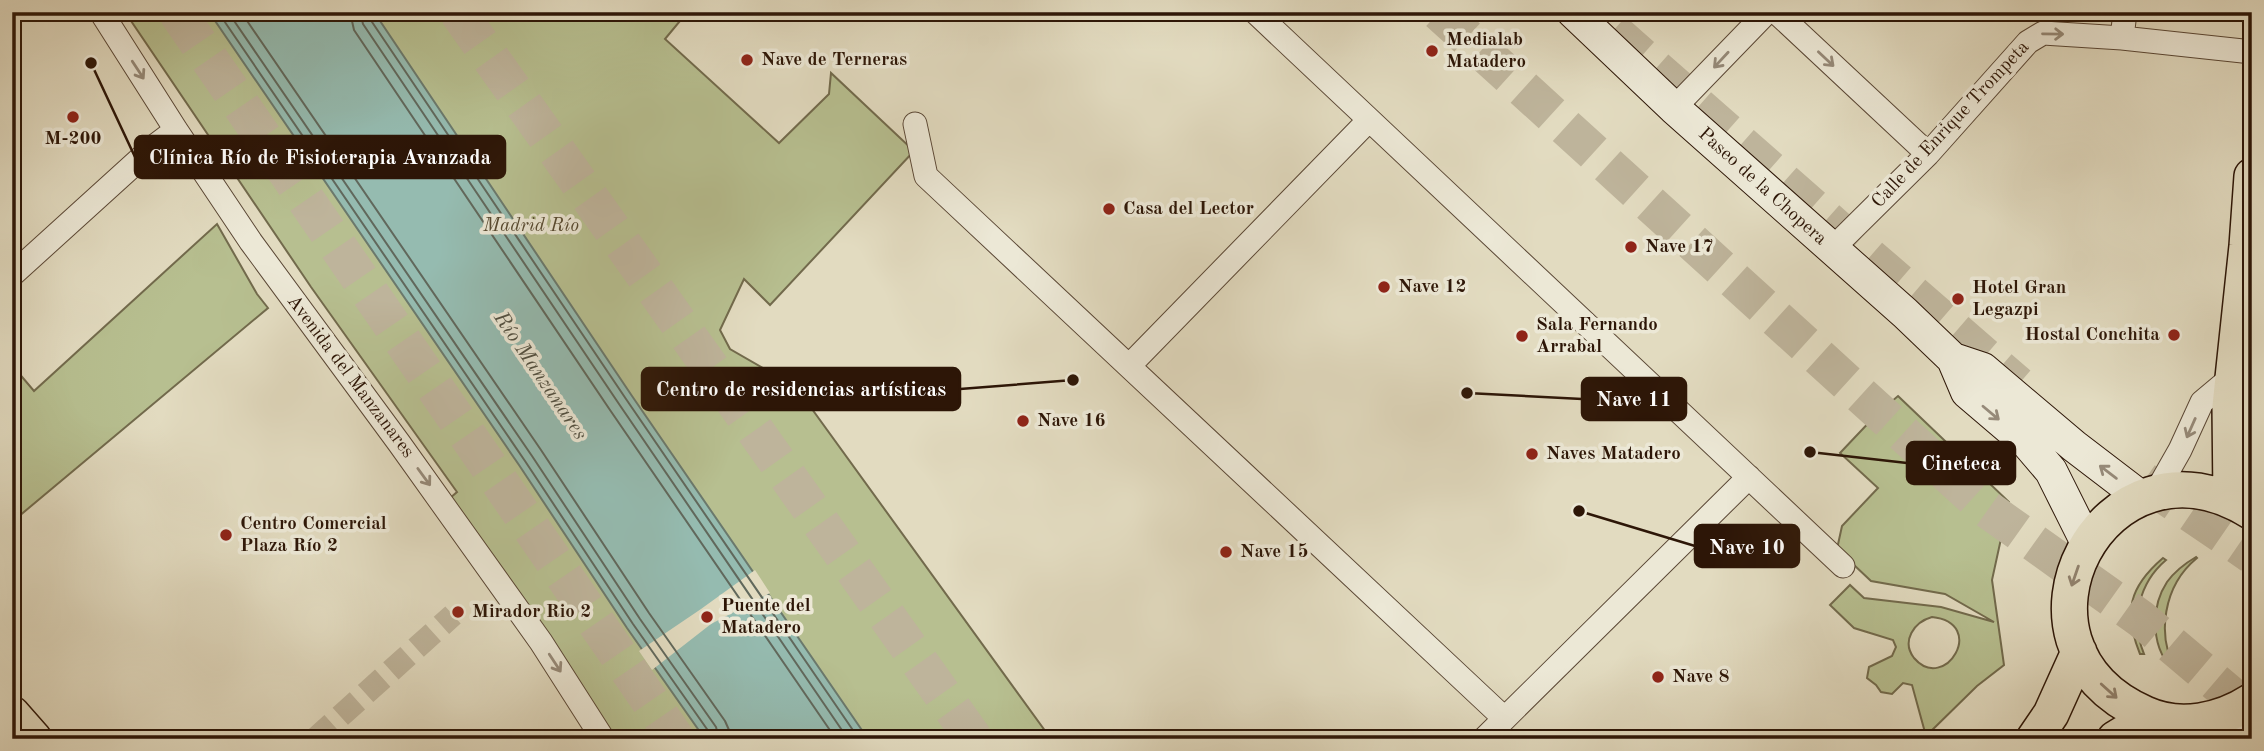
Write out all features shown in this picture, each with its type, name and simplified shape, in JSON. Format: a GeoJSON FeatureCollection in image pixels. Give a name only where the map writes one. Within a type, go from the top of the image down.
{"type":"FeatureCollection","features":[{"type":"Feature","properties":{"kind":"main road"},"geometry":{"type":"LineString","coordinates":[[2241,506],[2229,419],[2252,176]]}},
{"type":"Feature","properties":{"kind":"main road"},"geometry":{"type":"LineString","coordinates":[[2241,506],[2213,493],[2174,491],[2149,496],[2121,509],[2102,524],[2087,543],[2071,583],[2069,611],[2070,625],[2079,652],[2091,674],[2108,692],[2128,707],[2151,717],[2192,722],[2246,712]]}},
{"type":"Feature","properties":{"kind":"main road"},"geometry":{"type":"LineString","coordinates":[[2034,739],[2051,715],[2079,652]]}},
{"type":"Feature","properties":{"kind":"main road"},"geometry":{"type":"LineString","coordinates":[[12,714],[34,739]]}},
{"type":"Feature","properties":{"kind":"main road"},"geometry":{"type":"LineString","coordinates":[[2116,739],[2151,717]]}},
{"type":"Feature","properties":{"kind":"street","name":"Avenida del Manzanares"},"geometry":{"type":"LineString","coordinates":[[101,12],[176,130],[278,280],[541,642],[603,739]]}},
{"type":"Feature","properties":{"kind":"street"},"geometry":{"type":"LineString","coordinates":[[1255,12],[1843,566]]}},
{"type":"Feature","properties":{"kind":"street","name":"Paseo de la Chopera"},"geometry":{"type":"LineString","coordinates":[[1573,12],[1674,108],[1953,359],[1967,392],[2028,444],[2051,471],[2087,543]]}},
{"type":"Feature","properties":{"kind":"street"},"geometry":{"type":"LineString","coordinates":[[1674,108],[1767,12]]}},
{"type":"Feature","properties":{"kind":"street"},"geometry":{"type":"LineString","coordinates":[[1776,12],[1928,154]]}},
{"type":"Feature","properties":{"kind":"street"},"geometry":{"type":"LineString","coordinates":[[2122,38],[2125,12]]}},
{"type":"Feature","properties":{"kind":"street","name":"Calle de Enrique Trompeta"},"geometry":{"type":"LineString","coordinates":[[1832,249],[1928,154],[2028,42],[2043,33],[2122,38],[2252,52]]}},
{"type":"Feature","properties":{"kind":"street"},"geometry":{"type":"LineString","coordinates":[[1129,366],[1369,120]]}},
{"type":"Feature","properties":{"kind":"street"},"geometry":{"type":"LineString","coordinates":[[915,124],[926,176],[1504,718]]}},
{"type":"Feature","properties":{"kind":"street"},"geometry":{"type":"LineString","coordinates":[[12,275],[152,148],[176,130]]}},
{"type":"Feature","properties":{"kind":"street","name":"Paseo de la Chopera"},"geometry":{"type":"LineString","coordinates":[[1953,359],[1983,369],[2074,446],[2149,496]]}},
{"type":"Feature","properties":{"kind":"street"},"geometry":{"type":"LineString","coordinates":[[2149,496],[2180,450],[2202,402],[2233,376]]}},
{"type":"Feature","properties":{"kind":"street"},"geometry":{"type":"LineString","coordinates":[[1483,739],[1749,477]]}},
{"type":"Feature","properties":{"kind":"green space","name":"Madrid Río"},"geometry":{"type":"Polygon","coordinates":[[[125,12],[683,12],[685,15],[665,39],[779,143],[829,94],[831,73],[914,151],[770,305],[744,279],[720,330],[730,349],[796,387],[1051,739],[612,739],[449,499],[457,492],[311,287],[125,12]]]}},
{"type":"Feature","properties":{"kind":"green space"},"geometry":{"type":"Polygon","coordinates":[[[217,224],[257,294],[268,308],[12,522],[12,365],[34,391],[217,224]]]}},
{"type":"Feature","properties":{"kind":"green space"},"geometry":{"type":"Polygon","coordinates":[[[1898,396],[2009,502],[1992,580],[2004,665],[1977,686],[1926,736],[1912,685],[1903,683],[1892,694],[1881,692],[1867,678],[1869,667],[1892,656],[1896,647],[1893,640],[1854,628],[1830,605],[1850,585],[1864,598],[1941,607],[1994,622],[1945,594],[1871,581],[1837,549],[1842,526],[1878,488],[1840,453],[1898,396]],[[1932,617],[1920,623],[1911,633],[1910,652],[1926,667],[1938,668],[1956,653],[1959,642],[1957,631],[1949,622],[1932,617]]]}},
{"type":"Feature","properties":{"kind":"green space"},"geometry":{"type":"Polygon","coordinates":[[[2196,557],[2177,582],[2166,611],[2166,642],[2177,672],[2168,663],[2157,642],[2158,604],[2170,578],[2196,557]]]}},
{"type":"Feature","properties":{"kind":"green space"},"geometry":{"type":"Polygon","coordinates":[[[2163,558],[2166,560],[2149,580],[2140,603],[2138,628],[2144,654],[2140,654],[2132,625],[2132,601],[2143,579],[2163,558]]]}},
{"type":"Feature","properties":{"kind":"water","name":"Río Manzanares"},"geometry":{"type":"Polygon","coordinates":[[[209,12],[374,12],[632,396],[868,739],[705,739],[209,12]]]}},
{"type":"Feature","properties":{"kind":"pier","name":"Puente del Matadero"},"geometry":{"type":"Polygon","coordinates":[[[755,570],[770,593],[711,624],[652,670],[639,651],[755,570]]]}},
{"type":"Feature","properties":{"kind":"tunnel"},"geometry":{"type":"LineString","coordinates":[[177,12],[676,739]]}},
{"type":"Feature","properties":{"kind":"tunnel"},"geometry":{"type":"LineString","coordinates":[[458,12],[974,739]]}},
{"type":"Feature","properties":{"kind":"tunnel"},"geometry":{"type":"LineString","coordinates":[[1439,12],[1984,507],[2141,619],[2252,713]]}},
{"type":"Feature","properties":{"kind":"tunnel"},"geometry":{"type":"LineString","coordinates":[[1613,31],[2018,385]]}},
{"type":"Feature","properties":{"kind":"tunnel"},"geometry":{"type":"LineString","coordinates":[[2144,481],[2252,555]]}},
{"type":"Feature","properties":{"kind":"tunnel"},"geometry":{"type":"LineString","coordinates":[[315,739],[453,615]]}},
{"type":"Feature","properties":{"kind":"place","name":"Medialab Matadero"},"geometry":{"type":"Point","coordinates":[1432,51]}},
{"type":"Feature","properties":{"kind":"place","name":"Nave de Terneras"},"geometry":{"type":"Point","coordinates":[747,60]}},
{"type":"Feature","properties":{"kind":"place","name":"Clínica Río de Fisioterapia Avanzada"},"geometry":{"type":"Point","coordinates":[91,63]}},
{"type":"Feature","properties":{"kind":"place","name":"M-200"},"geometry":{"type":"Point","coordinates":[73,117]}},
{"type":"Feature","properties":{"kind":"place","name":"Casa del Lector"},"geometry":{"type":"Point","coordinates":[1109,209]}},
{"type":"Feature","properties":{"kind":"place","name":"Nave 17"},"geometry":{"type":"Point","coordinates":[1631,247]}},
{"type":"Feature","properties":{"kind":"place","name":"Nave 12"},"geometry":{"type":"Point","coordinates":[1384,287]}},
{"type":"Feature","properties":{"kind":"place","name":"Hotel Gran Legazpi"},"geometry":{"type":"Point","coordinates":[1958,299]}},
{"type":"Feature","properties":{"kind":"place","name":"Hostal Conchita"},"geometry":{"type":"Point","coordinates":[2174,335]}},
{"type":"Feature","properties":{"kind":"place","name":"Sala Fernando Arrabal"},"geometry":{"type":"Point","coordinates":[1522,336]}},
{"type":"Feature","properties":{"kind":"place","name":"Centro de residencias artísticas"},"geometry":{"type":"Point","coordinates":[1073,380]}},
{"type":"Feature","properties":{"kind":"place","name":"Nave 11"},"geometry":{"type":"Point","coordinates":[1467,393]}},
{"type":"Feature","properties":{"kind":"place","name":"Nave 16"},"geometry":{"type":"Point","coordinates":[1023,421]}},
{"type":"Feature","properties":{"kind":"place","name":"Cineteca"},"geometry":{"type":"Point","coordinates":[1810,452]}},
{"type":"Feature","properties":{"kind":"place","name":"Naves Matadero"},"geometry":{"type":"Point","coordinates":[1532,454]}},
{"type":"Feature","properties":{"kind":"place","name":"Nave 10"},"geometry":{"type":"Point","coordinates":[1579,511]}},
{"type":"Feature","properties":{"kind":"place","name":"Centro Comercial Plaza Río 2"},"geometry":{"type":"Point","coordinates":[226,535]}},
{"type":"Feature","properties":{"kind":"place","name":"Nave 15"},"geometry":{"type":"Point","coordinates":[1226,552]}},
{"type":"Feature","properties":{"kind":"place","name":"Mirador Rio 2"},"geometry":{"type":"Point","coordinates":[458,612]}},
{"type":"Feature","properties":{"kind":"place","name":"Puente del Matadero"},"geometry":{"type":"Point","coordinates":[707,617]}},
{"type":"Feature","properties":{"kind":"place","name":"Nave 8"},"geometry":{"type":"Point","coordinates":[1658,677]}}]}
